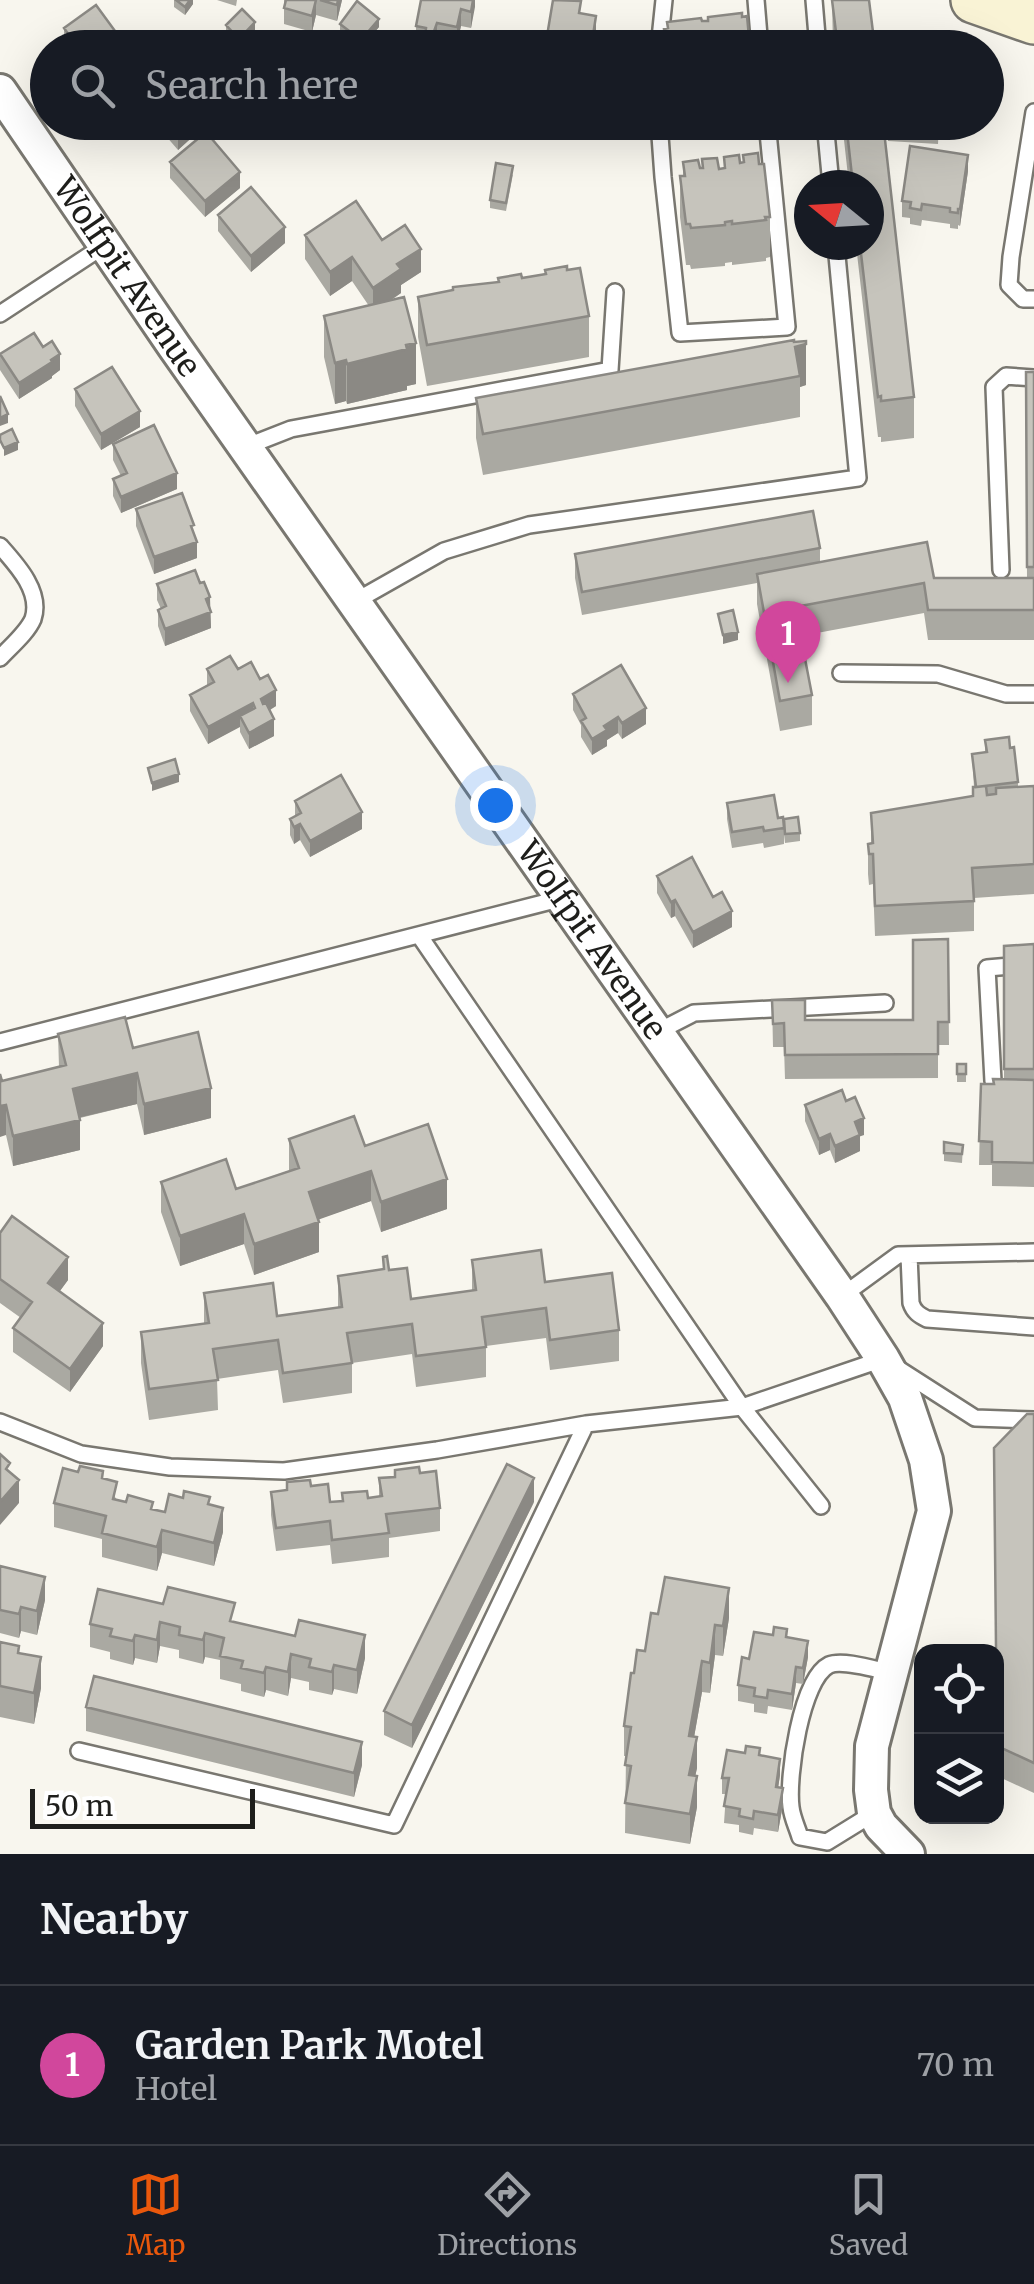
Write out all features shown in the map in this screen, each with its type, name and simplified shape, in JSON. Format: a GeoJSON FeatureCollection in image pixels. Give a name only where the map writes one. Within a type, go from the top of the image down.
{"type":"FeatureCollection","features":[{"type":"Feature","properties":{"kind":"street"},"geometry":{"type":"LineString","coordinates":[[974,0],[1034,20]]}},
{"type":"Feature","properties":{"kind":"street","name":"Wolfpit Avenue"},"geometry":{"type":"LineString","coordinates":[[0,91],[30,135]]}},
{"type":"Feature","properties":{"kind":"street","name":"Wolfpit Avenue"},"geometry":{"type":"LineString","coordinates":[[34,140],[842,1296],[905,1398],[926,1460],[934,1511],[872,1746],[874,1813]]}},
{"type":"Feature","properties":{"kind":"street"},"geometry":{"type":"LineString","coordinates":[[874,1813],[908,1854]]}},
{"type":"Feature","properties":{"kind":"lane"},"geometry":{"type":"LineString","coordinates":[[661,30],[664,0]]}},
{"type":"Feature","properties":{"kind":"lane"},"geometry":{"type":"LineString","coordinates":[[756,0],[758,30]]}},
{"type":"Feature","properties":{"kind":"lane"},"geometry":{"type":"LineString","coordinates":[[814,0],[816,30]]}},
{"type":"Feature","properties":{"kind":"lane"},"geometry":{"type":"LineString","coordinates":[[1034,112],[1009,286],[1023,299],[1034,300]]}},
{"type":"Feature","properties":{"kind":"lane"},"geometry":{"type":"LineString","coordinates":[[660,140],[680,333],[787,327],[769,140]]}},
{"type":"Feature","properties":{"kind":"lane"},"geometry":{"type":"LineString","coordinates":[[827,140],[830,170]]}},
{"type":"Feature","properties":{"kind":"lane"},"geometry":{"type":"LineString","coordinates":[[1015,229],[1034,232]]}},
{"type":"Feature","properties":{"kind":"lane"},"geometry":{"type":"LineString","coordinates":[[0,314],[105,244]]}},
{"type":"Feature","properties":{"kind":"lane"},"geometry":{"type":"LineString","coordinates":[[354,602],[444,551],[530,525],[858,478],[837,260]]}},
{"type":"Feature","properties":{"kind":"lane"},"geometry":{"type":"LineString","coordinates":[[245,447],[291,429],[610,370],[614,292]]}},
{"type":"Feature","properties":{"kind":"lane"},"geometry":{"type":"LineString","coordinates":[[1002,570],[994,387],[1006,376],[1034,378]]}},
{"type":"Feature","properties":{"kind":"lane"},"geometry":{"type":"LineString","coordinates":[[0,546],[35,597],[32,620],[0,658]]}},
{"type":"Feature","properties":{"kind":"lane"},"geometry":{"type":"LineString","coordinates":[[840,673],[938,674],[1006,694],[1034,694]]}},
{"type":"Feature","properties":{"kind":"lane"},"geometry":{"type":"LineString","coordinates":[[0,1042],[562,898]]}},
{"type":"Feature","properties":{"kind":"lane"},"geometry":{"type":"LineString","coordinates":[[420,935],[742,1407],[821,1506]]}},
{"type":"Feature","properties":{"kind":"lane"},"geometry":{"type":"LineString","coordinates":[[993,1081],[987,968],[1034,964]]}},
{"type":"Feature","properties":{"kind":"lane"},"geometry":{"type":"LineString","coordinates":[[657,1032],[694,1013],[886,1003]]}},
{"type":"Feature","properties":{"kind":"lane"},"geometry":{"type":"LineString","coordinates":[[842,1296],[898,1255],[1034,1252]]}},
{"type":"Feature","properties":{"kind":"lane"},"geometry":{"type":"LineString","coordinates":[[908,1255],[910,1304],[920,1316],[1034,1328]]}},
{"type":"Feature","properties":{"kind":"lane"},"geometry":{"type":"LineString","coordinates":[[0,1422],[81,1454],[170,1468],[284,1470],[438,1450],[586,1424],[742,1407],[883,1359],[975,1418],[1034,1420]]}},
{"type":"Feature","properties":{"kind":"lane"},"geometry":{"type":"LineString","coordinates":[[80,1751],[394,1824],[586,1424]]}},
{"type":"Feature","properties":{"kind":"lane"},"geometry":{"type":"LineString","coordinates":[[874,1813],[826,1842],[800,1837],[791,1811],[790,1790],[796,1741],[807,1696],[824,1668],[834,1663],[892,1673]]}},
{"type":"Feature","properties":{"kind":"building"},"geometry":{"type":"Polygon","coordinates":[[[286,0],[316,0],[312,16],[284,8],[286,0]]]}},
{"type":"Feature","properties":{"kind":"building"},"geometry":{"type":"Polygon","coordinates":[[[421,0],[473,0],[471,12],[461,9],[457,27],[437,23],[434,30],[426,30],[416,26],[421,0]]]}},
{"type":"Feature","properties":{"kind":"building"},"geometry":{"type":"Polygon","coordinates":[[[553,0],[581,1],[579,13],[596,16],[594,30],[548,30],[553,0]]]}},
{"type":"Feature","properties":{"kind":"building"},"geometry":{"type":"Polygon","coordinates":[[[832,0],[869,0],[873,30],[836,30],[832,0]]]}},
{"type":"Feature","properties":{"kind":"building"},"geometry":{"type":"Polygon","coordinates":[[[357,1],[379,19],[370,30],[348,30],[340,24],[357,1]]]}},
{"type":"Feature","properties":{"kind":"building"},"geometry":{"type":"Polygon","coordinates":[[[96,5],[114,30],[65,30],[96,5]]]}},
{"type":"Feature","properties":{"kind":"building"},"geometry":{"type":"Polygon","coordinates":[[[242,9],[255,22],[247,30],[231,30],[226,25],[242,9]]]}},
{"type":"Feature","properties":{"kind":"building"},"geometry":{"type":"Polygon","coordinates":[[[742,13],[742,17],[747,16],[748,30],[664,30],[667,22],[701,18],[708,21],[708,17],[742,13]]]}},
{"type":"Feature","properties":{"kind":"building"},"geometry":{"type":"Polygon","coordinates":[[[196,140],[213,140],[240,172],[205,201],[170,162],[196,140]]]}},
{"type":"Feature","properties":{"kind":"building"},"geometry":{"type":"Polygon","coordinates":[[[848,140],[885,140],[914,397],[881,401],[862,260],[884,260],[884,170],[851,170],[848,140]]]}},
{"type":"Feature","properties":{"kind":"building"},"geometry":{"type":"Polygon","coordinates":[[[910,146],[968,155],[958,213],[922,204],[921,210],[910,208],[911,202],[902,201],[910,146]]]}},
{"type":"Feature","properties":{"kind":"building"},"geometry":{"type":"Polygon","coordinates":[[[758,153],[759,164],[764,164],[770,217],[691,228],[686,224],[680,176],[685,176],[683,162],[698,160],[703,168],[702,159],[717,158],[719,169],[725,168],[724,157],[739,155],[740,163],[744,162],[743,155],[758,153]]]}},
{"type":"Feature","properties":{"kind":"building"},"geometry":{"type":"Polygon","coordinates":[[[496,163],[513,166],[506,203],[490,200],[496,163]]]}},
{"type":"Feature","properties":{"kind":"building"},"geometry":{"type":"Polygon","coordinates":[[[251,187],[285,227],[251,256],[218,215],[251,187]]]}},
{"type":"Feature","properties":{"kind":"building"},"geometry":{"type":"Polygon","coordinates":[[[356,201],[382,240],[405,225],[421,249],[397,264],[401,269],[373,288],[352,257],[330,272],[305,235],[356,201]]]}},
{"type":"Feature","properties":{"kind":"building"},"geometry":{"type":"Polygon","coordinates":[[[567,266],[567,270],[580,268],[589,316],[427,345],[418,297],[453,287],[499,282],[498,278],[546,274],[545,270],[567,266]]]}},
{"type":"Feature","properties":{"kind":"building"},"geometry":{"type":"Polygon","coordinates":[[[404,297],[416,343],[406,345],[407,349],[347,364],[346,360],[335,363],[324,316],[404,297]]]}},
{"type":"Feature","properties":{"kind":"building"},"geometry":{"type":"Polygon","coordinates":[[[34,333],[43,347],[52,341],[60,354],[19,383],[0,354],[34,333]]]}},
{"type":"Feature","properties":{"kind":"building"},"geometry":{"type":"Polygon","coordinates":[[[794,340],[806,341],[795,347],[800,376],[483,434],[476,398],[794,340]]]}},
{"type":"Feature","properties":{"kind":"building"},"geometry":{"type":"Polygon","coordinates":[[[112,367],[140,411],[101,434],[75,389],[112,367]]]}},
{"type":"Feature","properties":{"kind":"building"},"geometry":{"type":"Polygon","coordinates":[[[1026,372],[1034,372],[1034,567],[1027,567],[1026,372]]]}},
{"type":"Feature","properties":{"kind":"building"},"geometry":{"type":"Polygon","coordinates":[[[0,396],[8,414],[0,418],[0,396]]]}},
{"type":"Feature","properties":{"kind":"building"},"geometry":{"type":"Polygon","coordinates":[[[154,425],[177,473],[121,497],[113,479],[127,473],[113,444],[154,425]]]}},
{"type":"Feature","properties":{"kind":"building"},"geometry":{"type":"Polygon","coordinates":[[[12,429],[18,442],[4,448],[0,435],[12,429]]]}},
{"type":"Feature","properties":{"kind":"building"},"geometry":{"type":"Polygon","coordinates":[[[182,493],[197,542],[154,557],[136,509],[182,493]]]}},
{"type":"Feature","properties":{"kind":"building"},"geometry":{"type":"Polygon","coordinates":[[[813,511],[820,548],[582,592],[575,554],[813,511]]]}},
{"type":"Feature","properties":{"kind":"building"},"geometry":{"type":"Polygon","coordinates":[[[927,542],[934,578],[1034,578],[1034,610],[928,610],[924,583],[795,607],[812,695],[780,701],[757,574],[927,542]]]}},
{"type":"Feature","properties":{"kind":"building"},"geometry":{"type":"Polygon","coordinates":[[[195,570],[210,597],[206,599],[211,612],[165,629],[158,610],[166,606],[157,584],[195,570]]]}},
{"type":"Feature","properties":{"kind":"building"},"geometry":{"type":"Polygon","coordinates":[[[733,610],[738,632],[723,635],[718,614],[733,610]]]}},
{"type":"Feature","properties":{"kind":"building"},"geometry":{"type":"Polygon","coordinates":[[[230,656],[238,669],[251,662],[260,679],[268,675],[276,690],[261,699],[274,719],[249,733],[240,716],[255,708],[253,703],[208,727],[190,695],[214,682],[207,669],[230,656]]]}},
{"type":"Feature","properties":{"kind":"building"},"geometry":{"type":"Polygon","coordinates":[[[621,665],[646,708],[622,723],[618,717],[592,739],[581,721],[586,718],[573,694],[621,665]]]}},
{"type":"Feature","properties":{"kind":"building"},"geometry":{"type":"Polygon","coordinates":[[[1009,737],[1018,782],[976,787],[972,754],[987,752],[985,740],[1009,737]]]}},
{"type":"Feature","properties":{"kind":"building"},"geometry":{"type":"Polygon","coordinates":[[[175,759],[179,774],[152,783],[148,768],[175,759]]]}},
{"type":"Feature","properties":{"kind":"building"},"geometry":{"type":"Polygon","coordinates":[[[341,775],[362,812],[310,841],[300,824],[294,827],[290,819],[301,813],[295,801],[341,775]]]}},
{"type":"Feature","properties":{"kind":"building"},"geometry":{"type":"Polygon","coordinates":[[[986,786],[987,795],[996,794],[996,788],[1034,786],[1034,864],[972,868],[974,901],[875,906],[873,854],[869,854],[868,844],[873,843],[871,813],[973,796],[973,787],[986,786]]]}},
{"type":"Feature","properties":{"kind":"building"},"geometry":{"type":"Polygon","coordinates":[[[774,795],[784,828],[732,832],[727,803],[774,795]]]}},
{"type":"Feature","properties":{"kind":"building"},"geometry":{"type":"Polygon","coordinates":[[[798,817],[800,833],[785,834],[784,819],[798,817]]]}},
{"type":"Feature","properties":{"kind":"building"},"geometry":{"type":"Polygon","coordinates":[[[692,857],[713,897],[722,892],[732,911],[693,932],[657,876],[692,857]]]}},
{"type":"Feature","properties":{"kind":"building"},"geometry":{"type":"Polygon","coordinates":[[[948,939],[949,1022],[938,1022],[938,1054],[785,1055],[784,1023],[773,1024],[772,1000],[805,1000],[805,1020],[913,1020],[913,940],[948,939]]]}},
{"type":"Feature","properties":{"kind":"building"},"geometry":{"type":"Polygon","coordinates":[[[1034,944],[1034,1069],[1004,1069],[1004,946],[1034,944]]]}},
{"type":"Feature","properties":{"kind":"building"},"geometry":{"type":"Polygon","coordinates":[[[125,1017],[133,1048],[198,1032],[211,1088],[144,1104],[137,1073],[73,1089],[80,1120],[13,1136],[6,1105],[0,1106],[0,1074],[2,1081],[66,1065],[58,1034],[125,1017]]]}},
{"type":"Feature","properties":{"kind":"building"},"geometry":{"type":"Polygon","coordinates":[[[957,1064],[966,1064],[966,1074],[957,1074],[957,1064]]]}},
{"type":"Feature","properties":{"kind":"building"},"geometry":{"type":"Polygon","coordinates":[[[993,1079],[1034,1080],[1034,1163],[992,1162],[992,1142],[979,1141],[981,1084],[994,1084],[993,1079]]]}},
{"type":"Feature","properties":{"kind":"building"},"geometry":{"type":"Polygon","coordinates":[[[842,1090],[846,1101],[855,1097],[864,1118],[855,1122],[860,1135],[835,1146],[830,1134],[819,1139],[805,1105],[842,1090]]]}},
{"type":"Feature","properties":{"kind":"building"},"geometry":{"type":"Polygon","coordinates":[[[354,1116],[365,1146],[428,1124],[447,1179],[381,1202],[371,1171],[309,1192],[319,1222],[254,1244],[244,1214],[180,1236],[161,1182],[226,1159],[236,1189],[299,1168],[289,1139],[354,1116]]]}},
{"type":"Feature","properties":{"kind":"building"},"geometry":{"type":"Polygon","coordinates":[[[944,1142],[963,1145],[962,1154],[944,1153],[944,1142]]]}},
{"type":"Feature","properties":{"kind":"building"},"geometry":{"type":"Polygon","coordinates":[[[12,1216],[68,1257],[48,1283],[103,1323],[70,1369],[13,1328],[32,1302],[0,1279],[0,1233],[12,1216]]]}},
{"type":"Feature","properties":{"kind":"building"},"geometry":{"type":"Polygon","coordinates":[[[541,1250],[545,1282],[612,1273],[619,1330],[550,1340],[546,1308],[482,1317],[486,1347],[416,1356],[412,1324],[347,1333],[352,1363],[283,1373],[278,1340],[213,1349],[218,1380],[149,1389],[141,1332],[209,1323],[204,1293],[273,1283],[277,1316],[342,1307],[338,1276],[384,1269],[383,1257],[387,1256],[389,1270],[407,1268],[411,1299],[476,1290],[472,1260],[541,1250]]]}},
{"type":"Feature","properties":{"kind":"building"},"geometry":{"type":"Polygon","coordinates":[[[1027,1414],[1034,1414],[1034,1763],[1004,1749],[1004,1644],[996,1644],[994,1448],[1027,1414]]]}},
{"type":"Feature","properties":{"kind":"building"},"geometry":{"type":"Polygon","coordinates":[[[0,1454],[10,1463],[6,1469],[19,1480],[0,1502],[0,1454]]]}},
{"type":"Feature","properties":{"kind":"building"},"geometry":{"type":"Polygon","coordinates":[[[507,1464],[534,1478],[412,1725],[384,1711],[507,1464]]]}},
{"type":"Feature","properties":{"kind":"building"},"geometry":{"type":"Polygon","coordinates":[[[80,1466],[103,1471],[102,1478],[117,1482],[113,1499],[126,1502],[128,1495],[153,1502],[151,1509],[165,1512],[169,1494],[183,1498],[184,1491],[210,1497],[208,1504],[223,1508],[214,1543],[162,1530],[157,1547],[102,1533],[106,1516],[54,1503],[63,1468],[78,1472],[80,1466]]]}},
{"type":"Feature","properties":{"kind":"building"},"geometry":{"type":"Polygon","coordinates":[[[419,1467],[420,1473],[436,1471],[440,1508],[386,1514],[389,1533],[332,1540],[330,1521],[276,1528],[271,1492],[287,1490],[287,1482],[310,1480],[311,1486],[328,1484],[330,1502],[343,1501],[342,1493],[367,1491],[368,1498],[382,1496],[379,1478],[395,1477],[395,1470],[419,1467]]]}},
{"type":"Feature","properties":{"kind":"building"},"geometry":{"type":"Polygon","coordinates":[[[0,1566],[45,1577],[37,1611],[21,1607],[19,1614],[0,1610],[0,1566]]]}},
{"type":"Feature","properties":{"kind":"building"},"geometry":{"type":"Polygon","coordinates":[[[665,1577],[729,1588],[723,1626],[715,1625],[710,1663],[702,1661],[689,1736],[697,1737],[689,1775],[697,1776],[690,1814],[625,1803],[631,1766],[625,1765],[631,1727],[624,1726],[631,1673],[637,1650],[645,1651],[651,1613],[658,1614],[665,1577]]]}},
{"type":"Feature","properties":{"kind":"building"},"geometry":{"type":"Polygon","coordinates":[[[168,1587],[235,1603],[230,1621],[295,1636],[299,1620],[365,1635],[357,1670],[334,1665],[332,1672],[309,1667],[311,1659],[291,1654],[288,1672],[266,1667],[264,1673],[241,1668],[243,1661],[220,1656],[224,1638],[205,1633],[203,1640],[179,1635],[180,1627],[160,1622],[157,1640],[135,1635],[133,1641],[110,1636],[112,1629],[90,1624],[98,1589],[163,1604],[168,1587]]]}},
{"type":"Feature","properties":{"kind":"building"},"geometry":{"type":"Polygon","coordinates":[[[774,1627],[787,1629],[786,1637],[808,1641],[803,1668],[796,1667],[792,1694],[768,1690],[767,1698],[754,1696],[755,1688],[738,1685],[742,1657],[749,1659],[754,1632],[773,1635],[774,1627]]]}},
{"type":"Feature","properties":{"kind":"building"},"geometry":{"type":"Polygon","coordinates":[[[0,1642],[19,1646],[18,1653],[41,1657],[34,1693],[0,1686],[0,1642]]]}},
{"type":"Feature","properties":{"kind":"building"},"geometry":{"type":"Polygon","coordinates":[[[94,1676],[362,1742],[354,1773],[86,1707],[94,1676]]]}},
{"type":"Feature","properties":{"kind":"building"},"geometry":{"type":"Polygon","coordinates":[[[746,1746],[760,1748],[759,1755],[780,1759],[776,1787],[783,1788],[778,1815],[754,1811],[753,1819],[739,1816],[740,1809],[724,1806],[729,1778],[722,1778],[727,1750],[745,1753],[746,1746]]]}},
{"type":"Feature","properties":{"kind":"place","name":"Garden Park Motel"},"geometry":{"type":"Point","coordinates":[788,683]}}]}
